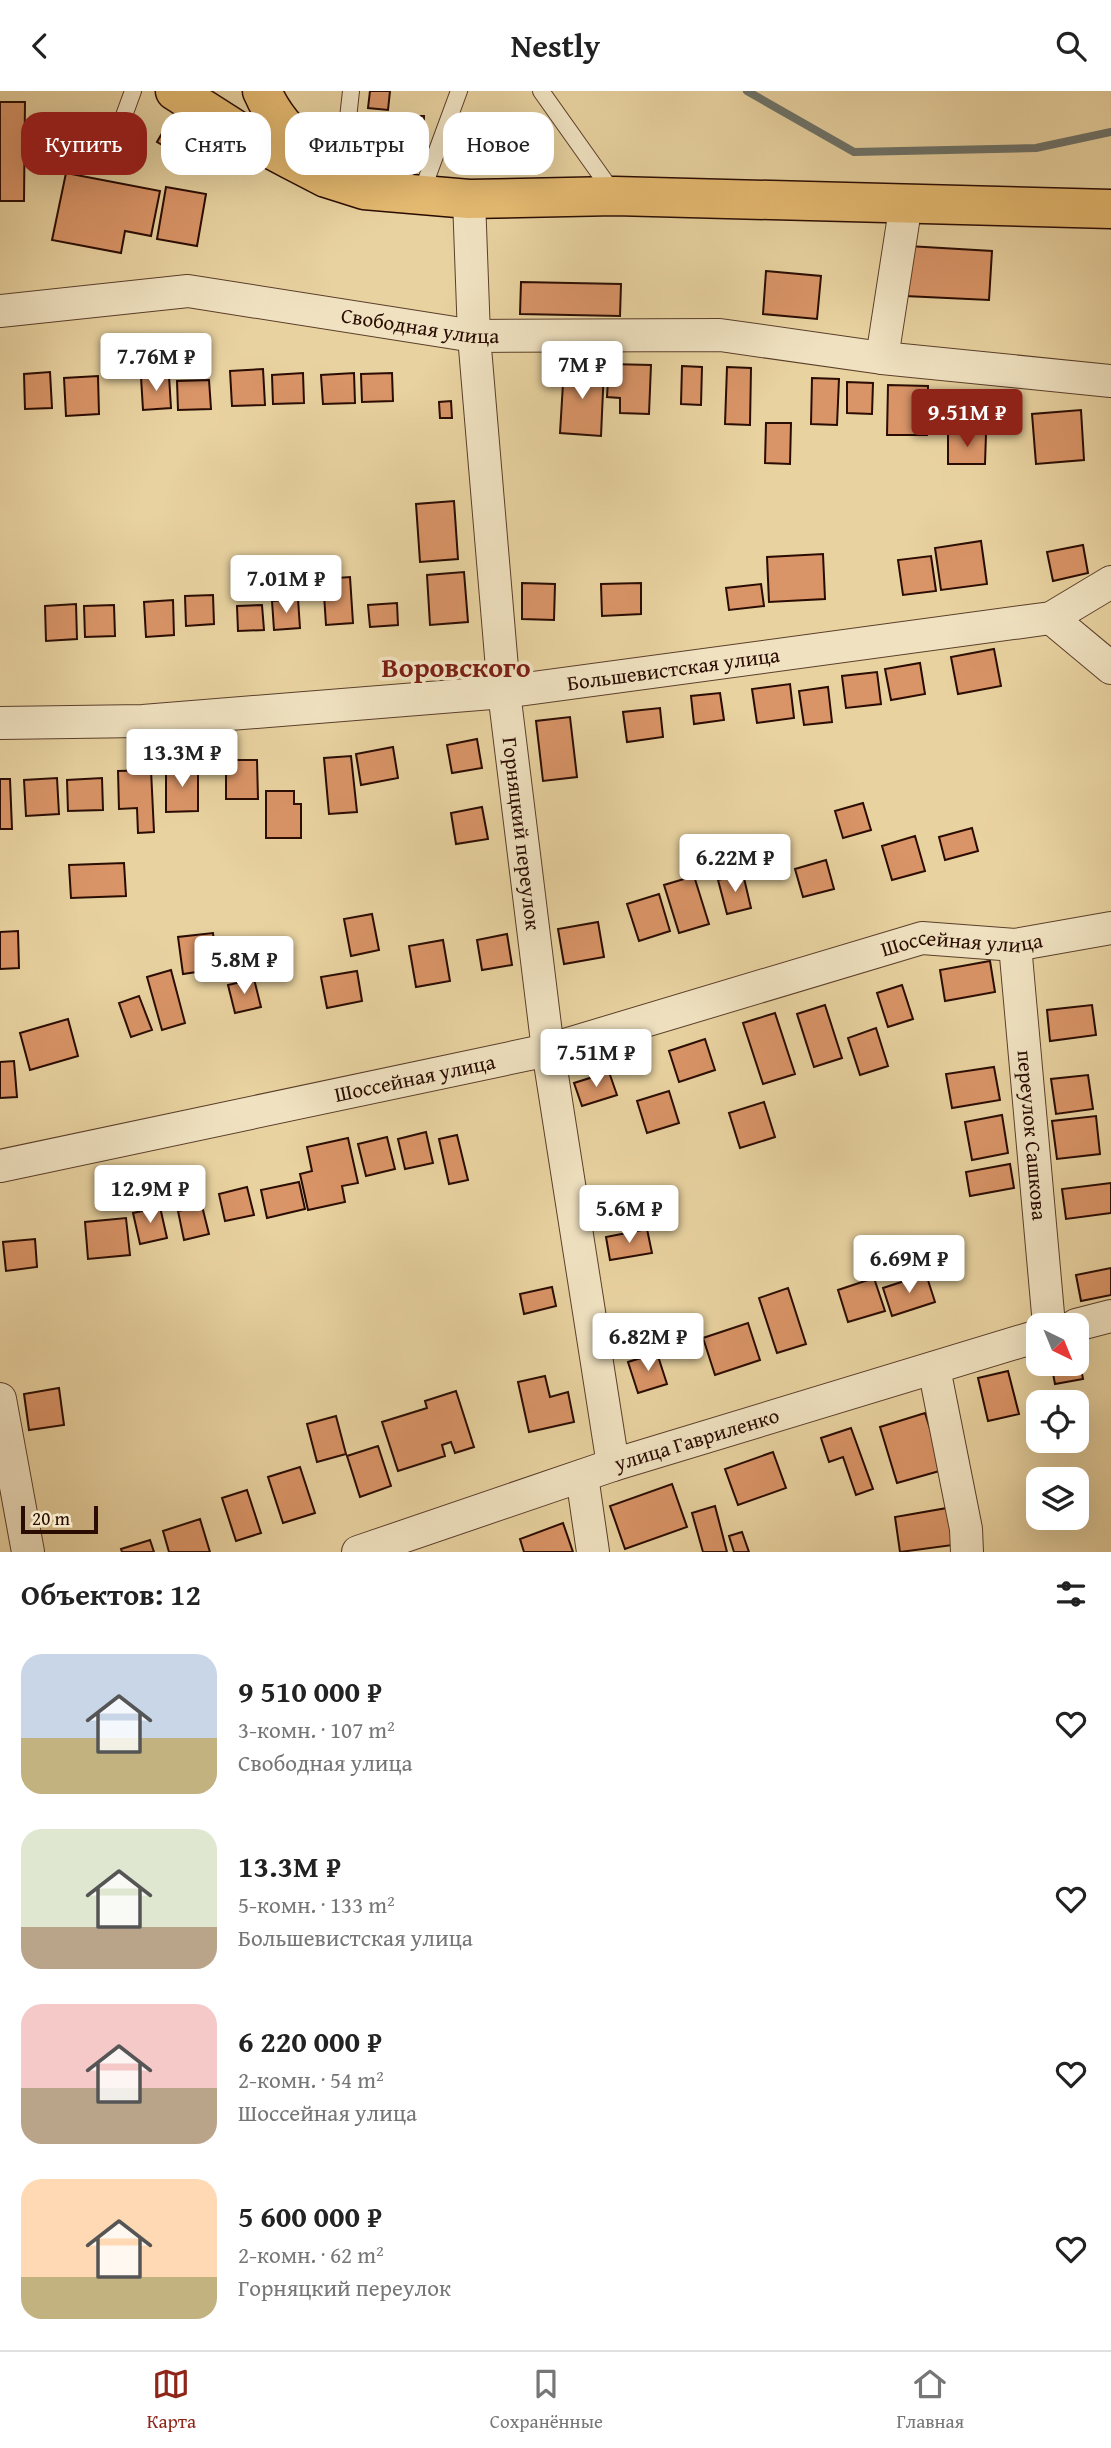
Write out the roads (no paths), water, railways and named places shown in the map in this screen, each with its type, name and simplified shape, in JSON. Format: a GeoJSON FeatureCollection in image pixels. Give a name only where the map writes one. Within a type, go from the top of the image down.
{"type":"FeatureCollection","features":[{"type":"Feature","properties":{"kind":"main road"},"geometry":{"type":"LineString","coordinates":[[175,91],[244,135],[291,160],[326,178],[364,190],[469,199],[615,196],[1111,209]]}},
{"type":"Feature","properties":{"kind":"main road"},"geometry":{"type":"LineString","coordinates":[[262,91],[285,127]]}},
{"type":"Feature","properties":{"kind":"main road"},"geometry":{"type":"LineString","coordinates":[[338,175],[364,190]]}},
{"type":"Feature","properties":{"kind":"street","name":"Горняцкий переулок"},"geometry":{"type":"LineString","coordinates":[[469,199],[474,336],[504,692],[548,1050],[613,1465]]}},
{"type":"Feature","properties":{"kind":"street"},"geometry":{"type":"LineString","coordinates":[[882,358],[905,203]]}},
{"type":"Feature","properties":{"kind":"street","name":"Свободная улица"},"geometry":{"type":"LineString","coordinates":[[0,311],[188,291],[474,336],[720,335],[882,358],[1111,381]]}},
{"type":"Feature","properties":{"kind":"street"},"geometry":{"type":"LineString","coordinates":[[1111,582],[1051,618],[1111,668]]}},
{"type":"Feature","properties":{"kind":"street","name":"Большевистская улица"},"geometry":{"type":"LineString","coordinates":[[0,723],[143,721],[504,692],[1051,618]]}},
{"type":"Feature","properties":{"kind":"street","name":"Шоссейная улица"},"geometry":{"type":"LineString","coordinates":[[0,1166],[548,1050],[922,938],[1015,945],[1111,928]]}},
{"type":"Feature","properties":{"kind":"street","name":"переулок Сашкова"},"geometry":{"type":"LineString","coordinates":[[1015,945],[1048,1313]]}},
{"type":"Feature","properties":{"kind":"street"},"geometry":{"type":"LineString","coordinates":[[1089,1322],[1111,1316]]}},
{"type":"Feature","properties":{"kind":"street","name":"улица Гавриленко"},"geometry":{"type":"LineString","coordinates":[[359,1552],[613,1465],[1026,1340]]}},
{"type":"Feature","properties":{"kind":"street"},"geometry":{"type":"LineString","coordinates":[[934,1368],[966,1529],[967,1552]]}},
{"type":"Feature","properties":{"kind":"street"},"geometry":{"type":"LineString","coordinates":[[0,1399],[28,1552]]}},
{"type":"Feature","properties":{"kind":"street"},"geometry":{"type":"LineString","coordinates":[[583,1476],[593,1552]]}},
{"type":"Feature","properties":{"kind":"lane"},"geometry":{"type":"LineString","coordinates":[[125,112],[133,91]]}},
{"type":"Feature","properties":{"kind":"lane"},"geometry":{"type":"LineString","coordinates":[[349,112],[351,91]]}},
{"type":"Feature","properties":{"kind":"lane"},"geometry":{"type":"LineString","coordinates":[[420,195],[459,91]]}},
{"type":"Feature","properties":{"kind":"lane"},"geometry":{"type":"LineString","coordinates":[[541,91],[615,196]]}},
{"type":"Feature","properties":{"kind":"waterway"},"geometry":{"type":"LineString","coordinates":[[747,91],[854,152],[1036,148],[1111,132]]}},
{"type":"Feature","properties":{"kind":"district","name":"Воровского"},"geometry":{"type":"Point","coordinates":[456,667]}}]}
